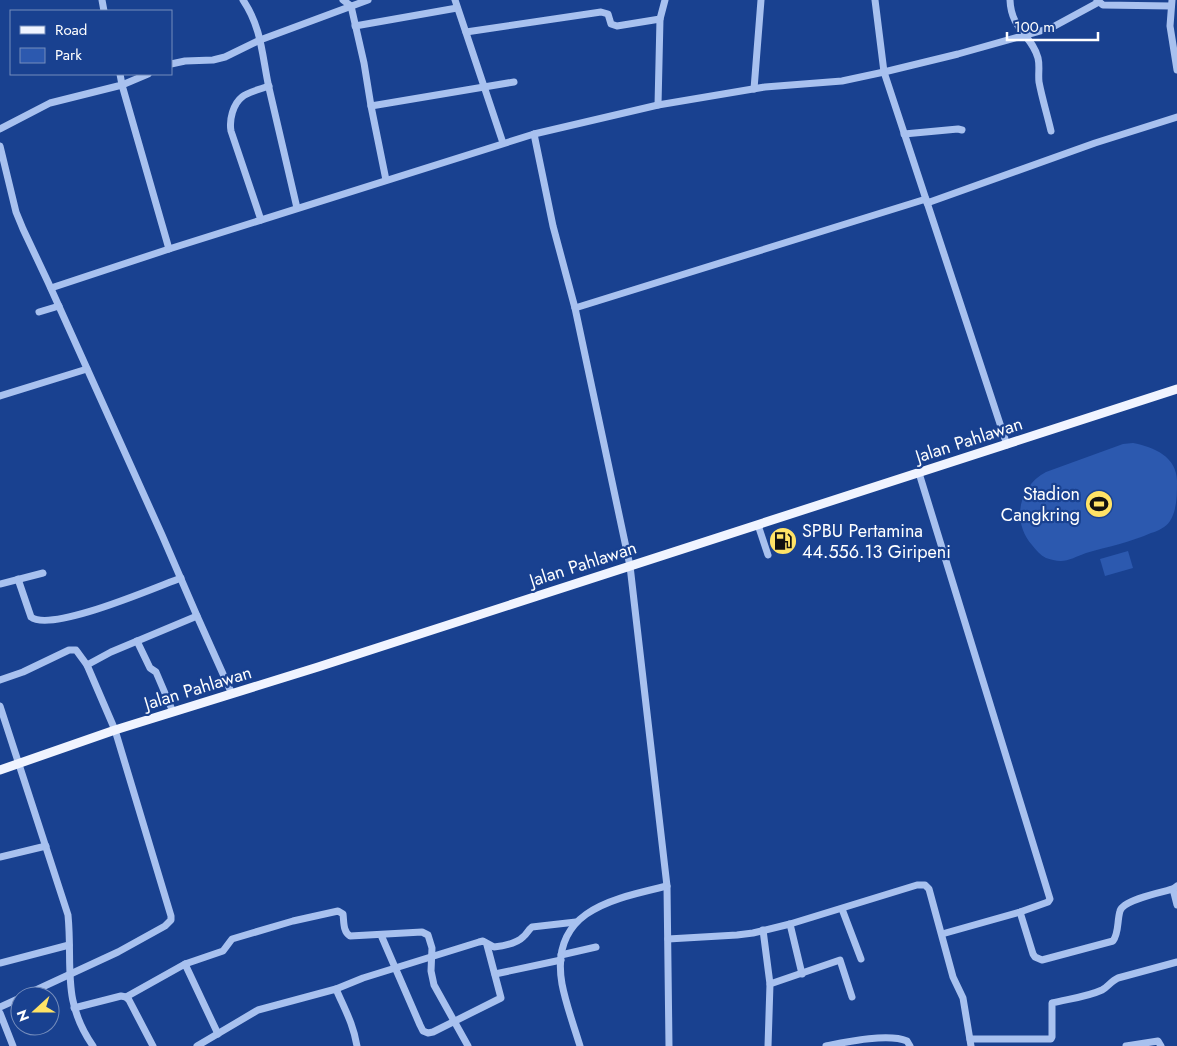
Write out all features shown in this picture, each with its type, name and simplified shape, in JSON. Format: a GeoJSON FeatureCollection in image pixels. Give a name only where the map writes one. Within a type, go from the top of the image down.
{"type":"FeatureCollection","features":[{"type":"Feature","properties":{"kind":"main road","name":"Jalan Pahlawan"},"geometry":{"type":"LineString","coordinates":[[0,770],[115,730],[1177,389]]}},
{"type":"Feature","properties":{"kind":"street"},"geometry":{"type":"LineString","coordinates":[[243,0],[254,18],[260,40],[297,208]]}},
{"type":"Feature","properties":{"kind":"street"},"geometry":{"type":"LineString","coordinates":[[343,0],[351,6],[364,63],[386,180]]}},
{"type":"Feature","properties":{"kind":"street"},"geometry":{"type":"LineString","coordinates":[[172,64],[225,57],[260,40],[368,0]]}},
{"type":"Feature","properties":{"kind":"street"},"geometry":{"type":"LineString","coordinates":[[658,105],[660,19],[664,0]]}},
{"type":"Feature","properties":{"kind":"street"},"geometry":{"type":"LineString","coordinates":[[754,89],[761,0]]}},
{"type":"Feature","properties":{"kind":"street"},"geometry":{"type":"LineString","coordinates":[[874,0],[884,72],[1007,445]]}},
{"type":"Feature","properties":{"kind":"street"},"geometry":{"type":"LineString","coordinates":[[1010,0],[1012,16],[1038,58],[1039,82],[1051,131]]}},
{"type":"Feature","properties":{"kind":"street"},"geometry":{"type":"LineString","coordinates":[[51,288],[168,249],[534,134],[658,105],[754,89],[842,81],[884,72],[1024,37],[1051,28],[1098,1],[1103,5],[1172,3],[1170,26],[1177,70]]}},
{"type":"Feature","properties":{"kind":"street"},"geometry":{"type":"LineString","coordinates":[[355,26],[456,4],[503,143]]}},
{"type":"Feature","properties":{"kind":"street"},"geometry":{"type":"LineString","coordinates":[[466,32],[601,12],[608,14],[611,24],[617,26],[660,19]]}},
{"type":"Feature","properties":{"kind":"street"},"geometry":{"type":"LineString","coordinates":[[120,75],[168,249]]}},
{"type":"Feature","properties":{"kind":"street"},"geometry":{"type":"LineString","coordinates":[[0,129],[50,103],[122,85],[146,75]]}},
{"type":"Feature","properties":{"kind":"street"},"geometry":{"type":"LineString","coordinates":[[371,106],[514,82]]}},
{"type":"Feature","properties":{"kind":"street"},"geometry":{"type":"LineString","coordinates":[[261,220],[229,122],[242,97],[269,86]]}},
{"type":"Feature","properties":{"kind":"street"},"geometry":{"type":"LineString","coordinates":[[575,308],[926,200],[1177,117]]}},
{"type":"Feature","properties":{"kind":"street"},"geometry":{"type":"LineString","coordinates":[[904,134],[962,130]]}},
{"type":"Feature","properties":{"kind":"street"},"geometry":{"type":"LineString","coordinates":[[534,134],[553,226],[575,308],[630,566],[667,886],[669,1046]]}},
{"type":"Feature","properties":{"kind":"street"},"geometry":{"type":"LineString","coordinates":[[0,146],[16,212],[162,534],[232,694]]}},
{"type":"Feature","properties":{"kind":"street"},"geometry":{"type":"LineString","coordinates":[[40,312],[59,306]]}},
{"type":"Feature","properties":{"kind":"street"},"geometry":{"type":"LineString","coordinates":[[0,396],[87,369]]}},
{"type":"Feature","properties":{"kind":"street"},"geometry":{"type":"LineString","coordinates":[[919,473],[1050,899],[1048,902],[1020,912],[942,934]]}},
{"type":"Feature","properties":{"kind":"street"},"geometry":{"type":"LineString","coordinates":[[758,525],[768,556]]}},
{"type":"Feature","properties":{"kind":"street"},"geometry":{"type":"LineString","coordinates":[[0,584],[43,573]]}},
{"type":"Feature","properties":{"kind":"street"},"geometry":{"type":"LineString","coordinates":[[18,579],[31,616],[36,620],[91,612],[181,578]]}},
{"type":"Feature","properties":{"kind":"street"},"geometry":{"type":"LineString","coordinates":[[87,665],[111,652],[197,616]]}},
{"type":"Feature","properties":{"kind":"street"},"geometry":{"type":"LineString","coordinates":[[137,641],[150,668],[156,672],[173,712]]}},
{"type":"Feature","properties":{"kind":"street"},"geometry":{"type":"LineString","coordinates":[[0,680],[23,672],[44,660],[72,649],[78,652],[87,665],[115,730],[171,920],[165,926],[118,952],[44,986]]}},
{"type":"Feature","properties":{"kind":"street"},"geometry":{"type":"LineString","coordinates":[[0,706],[68,916],[69,974],[74,1008],[81,1027],[93,1046]]}},
{"type":"Feature","properties":{"kind":"street"},"geometry":{"type":"LineString","coordinates":[[0,857],[46,846]]}},
{"type":"Feature","properties":{"kind":"street"},"geometry":{"type":"LineString","coordinates":[[668,939],[737,935],[763,930],[790,924],[925,884],[929,889],[942,934],[952,978],[963,998],[971,1042],[1051,1039],[1052,1003],[1094,993],[1104,989],[1118,978],[1177,962]]}},
{"type":"Feature","properties":{"kind":"street"},"geometry":{"type":"LineString","coordinates":[[580,1046],[562,984],[561,957],[569,933],[576,922],[600,905],[618,898],[667,886]]}},
{"type":"Feature","properties":{"kind":"street"},"geometry":{"type":"LineString","coordinates":[[1020,912],[1033,954],[1042,960],[1113,941],[1116,936],[1122,907],[1140,899],[1175,888],[1177,905]]}},
{"type":"Feature","properties":{"kind":"street"},"geometry":{"type":"LineString","coordinates":[[842,909],[861,959]]}},
{"type":"Feature","properties":{"kind":"street"},"geometry":{"type":"LineString","coordinates":[[74,1008],[121,996],[126,997],[185,964],[223,952],[232,939],[293,921],[338,912],[343,914],[345,930],[348,935],[380,935],[406,932],[426,933],[430,939],[433,956],[432,982],[468,1046]]}},
{"type":"Feature","properties":{"kind":"street"},"geometry":{"type":"LineString","coordinates":[[196,1046],[258,1010],[336,989],[394,968],[479,942],[483,941],[494,948],[516,942],[523,938],[532,927],[576,922]]}},
{"type":"Feature","properties":{"kind":"street"},"geometry":{"type":"LineString","coordinates":[[790,924],[802,974]]}},
{"type":"Feature","properties":{"kind":"street"},"geometry":{"type":"LineString","coordinates":[[763,930],[770,984],[768,1046]]}},
{"type":"Feature","properties":{"kind":"street"},"geometry":{"type":"LineString","coordinates":[[380,935],[424,1031],[428,1033],[501,998],[487,945]]}},
{"type":"Feature","properties":{"kind":"street"},"geometry":{"type":"LineString","coordinates":[[0,963],[69,945]]}},
{"type":"Feature","properties":{"kind":"street"},"geometry":{"type":"LineString","coordinates":[[495,974],[596,947]]}},
{"type":"Feature","properties":{"kind":"street"},"geometry":{"type":"LineString","coordinates":[[770,984],[840,960],[852,997]]}},
{"type":"Feature","properties":{"kind":"street"},"geometry":{"type":"LineString","coordinates":[[185,964],[218,1034]]}},
{"type":"Feature","properties":{"kind":"street"},"geometry":{"type":"LineString","coordinates":[[336,989],[346,1006],[357,1046]]}},
{"type":"Feature","properties":{"kind":"street"},"geometry":{"type":"LineString","coordinates":[[126,997],[150,1045]]}},
{"type":"Feature","properties":{"kind":"street"},"geometry":{"type":"LineString","coordinates":[[0,1013],[13,1046]]}},
{"type":"Feature","properties":{"kind":"street"},"geometry":{"type":"LineString","coordinates":[[826,1046],[880,1038],[903,1039],[910,1046]]}},
{"type":"Feature","properties":{"kind":"street"},"geometry":{"type":"LineString","coordinates":[[1126,1046],[1156,1041],[1161,1046]]}},
{"type":"Feature","properties":{"kind":"green space","name":"Stadion Cangkring"},"geometry":{"type":"Polygon","coordinates":[[[1133,443],[1156,450],[1169,459],[1173,466],[1176,473],[1177,497],[1174,512],[1168,523],[1159,530],[1127,542],[1067,560],[1053,560],[1040,554],[1025,536],[1020,515],[1024,495],[1029,486],[1046,472],[1123,444],[1133,443]]]}},
{"type":"Feature","properties":{"kind":"green space"},"geometry":{"type":"Polygon","coordinates":[[[1128,551],[1133,568],[1105,576],[1100,559],[1128,551]]]}},
{"type":"Feature","properties":{"kind":"place","name":"Stadion Cangkring"},"geometry":{"type":"Point","coordinates":[1099,504]}},
{"type":"Feature","properties":{"kind":"place","name":"SPBU Pertamina 44.556.13 Giripeni"},"geometry":{"type":"Point","coordinates":[783,541]}}]}
